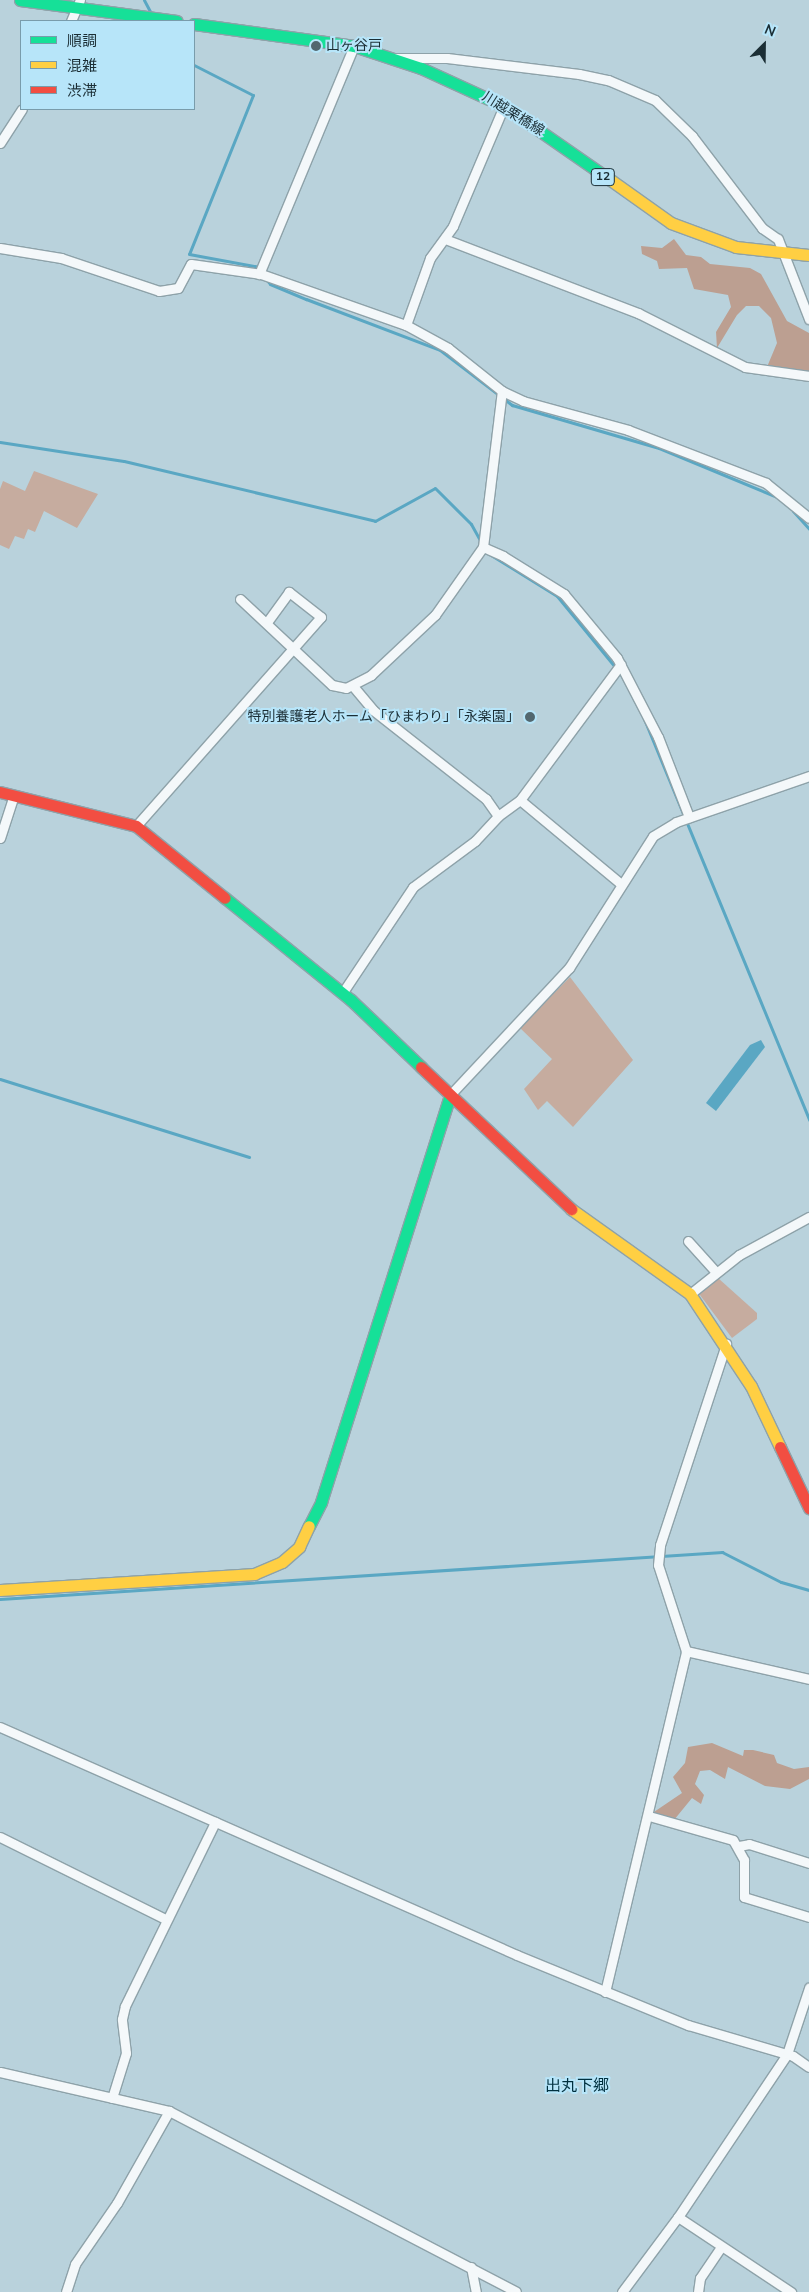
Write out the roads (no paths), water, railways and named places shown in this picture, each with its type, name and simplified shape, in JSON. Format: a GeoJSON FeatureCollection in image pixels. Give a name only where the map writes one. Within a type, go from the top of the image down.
{"type":"FeatureCollection","features":[{"type":"Feature","properties":{"kind":"street"},"geometry":{"type":"LineString","coordinates":[[20,0],[78,4],[171,20]]}},
{"type":"Feature","properties":{"kind":"street"},"geometry":{"type":"LineString","coordinates":[[71,20],[78,4]]}},
{"type":"Feature","properties":{"kind":"street","name":"川越栗橋線"},"geometry":{"type":"LineString","coordinates":[[195,24],[354,46],[393,58],[504,106],[671,223],[713,241],[781,254],[809,256]]}},
{"type":"Feature","properties":{"kind":"street"},"geometry":{"type":"LineString","coordinates":[[259,274],[354,46]]}},
{"type":"Feature","properties":{"kind":"street"},"geometry":{"type":"LineString","coordinates":[[393,58],[447,58],[579,74],[608,80],[655,100],[692,136],[762,228],[778,239],[781,254],[809,319]]}},
{"type":"Feature","properties":{"kind":"street"},"geometry":{"type":"LineString","coordinates":[[406,325],[430,258],[445,239],[504,106]]}},
{"type":"Feature","properties":{"kind":"street"},"geometry":{"type":"LineString","coordinates":[[0,144],[21,110]]}},
{"type":"Feature","properties":{"kind":"street"},"geometry":{"type":"LineString","coordinates":[[445,239],[638,313],[745,367],[809,376]]}},
{"type":"Feature","properties":{"kind":"street"},"geometry":{"type":"LineString","coordinates":[[0,248],[61,258],[159,291],[178,288],[191,264],[259,274],[406,325],[448,348],[502,391],[523,401],[628,430],[766,482],[809,518]]}},
{"type":"Feature","properties":{"kind":"street"},"geometry":{"type":"LineString","coordinates":[[240,599],[267,622],[332,686],[354,686],[435,615],[483,547],[502,391]]}},
{"type":"Feature","properties":{"kind":"street"},"geometry":{"type":"LineString","coordinates":[[483,547],[547,579],[564,594],[621,664],[658,737],[689,817]]}},
{"type":"Feature","properties":{"kind":"street"},"geometry":{"type":"LineString","coordinates":[[136,826],[321,617],[288,592],[267,622]]}},
{"type":"Feature","properties":{"kind":"street"},"geometry":{"type":"LineString","coordinates":[[343,992],[413,887],[475,842],[498,816],[520,800],[621,664]]}},
{"type":"Feature","properties":{"kind":"street"},"geometry":{"type":"LineString","coordinates":[[354,686],[373,710],[486,799],[498,816]]}},
{"type":"Feature","properties":{"kind":"street"},"geometry":{"type":"LineString","coordinates":[[0,1590],[254,1574],[282,1562],[299,1547],[321,1502],[450,1095],[569,968],[653,836],[689,817],[809,776]]}},
{"type":"Feature","properties":{"kind":"street"},"geometry":{"type":"LineString","coordinates":[[0,792],[136,826],[343,992],[566,1206],[690,1294],[726,1344],[782,1444],[809,1508]]}},
{"type":"Feature","properties":{"kind":"street"},"geometry":{"type":"LineString","coordinates":[[0,838],[14,795]]}},
{"type":"Feature","properties":{"kind":"street"},"geometry":{"type":"LineString","coordinates":[[520,800],[621,884]]}},
{"type":"Feature","properties":{"kind":"street"},"geometry":{"type":"LineString","coordinates":[[690,1294],[716,1272],[794,1222],[809,1217]]}},
{"type":"Feature","properties":{"kind":"street"},"geometry":{"type":"LineString","coordinates":[[688,1241],[716,1272]]}},
{"type":"Feature","properties":{"kind":"street"},"geometry":{"type":"LineString","coordinates":[[605,1992],[649,1816],[686,1651],[658,1565],[660,1545],[726,1344]]}},
{"type":"Feature","properties":{"kind":"street"},"geometry":{"type":"LineString","coordinates":[[686,1651],[809,1679]]}},
{"type":"Feature","properties":{"kind":"street"},"geometry":{"type":"LineString","coordinates":[[0,1727],[605,1992],[688,2025],[787,2054],[809,2067]]}},
{"type":"Feature","properties":{"kind":"street"},"geometry":{"type":"LineString","coordinates":[[649,1816],[733,1840],[744,1860],[744,1897],[809,1917]]}},
{"type":"Feature","properties":{"kind":"street"},"geometry":{"type":"LineString","coordinates":[[112,2098],[126,2053],[124,2013],[165,1919],[215,1822]]}},
{"type":"Feature","properties":{"kind":"street"},"geometry":{"type":"LineString","coordinates":[[0,1837],[165,1919]]}},
{"type":"Feature","properties":{"kind":"street"},"geometry":{"type":"LineString","coordinates":[[738,1846],[749,1844],[809,1862]]}},
{"type":"Feature","properties":{"kind":"street"},"geometry":{"type":"LineString","coordinates":[[622,2292],[678,2217],[787,2054],[809,1988]]}},
{"type":"Feature","properties":{"kind":"street"},"geometry":{"type":"LineString","coordinates":[[0,2072],[169,2111],[516,2292]]}},
{"type":"Feature","properties":{"kind":"street"},"geometry":{"type":"LineString","coordinates":[[66,2292],[75,2264],[117,2203],[169,2111]]}},
{"type":"Feature","properties":{"kind":"street"},"geometry":{"type":"LineString","coordinates":[[678,2217],[720,2248],[791,2292]]}},
{"type":"Feature","properties":{"kind":"street"},"geometry":{"type":"LineString","coordinates":[[698,2292],[700,2278],[720,2248]]}},
{"type":"Feature","properties":{"kind":"street"},"geometry":{"type":"LineString","coordinates":[[471,2267],[476,2292]]}},
{"type":"Feature","properties":{"kind":"water"},"geometry":{"type":"Polygon","coordinates":[[[761,1040],[765,1047],[716,1111],[706,1103],[750,1045],[761,1040]]]}},
{"type":"Feature","properties":{"kind":"waterway"},"geometry":{"type":"LineString","coordinates":[[144,0],[151,13]]}},
{"type":"Feature","properties":{"kind":"waterway"},"geometry":{"type":"LineString","coordinates":[[195,66],[253,95],[189,254],[260,267]]}},
{"type":"Feature","properties":{"kind":"waterway"},"geometry":{"type":"LineString","coordinates":[[266,279],[270,284],[306,299],[440,350],[512,405],[659,448],[777,497]]}},
{"type":"Feature","properties":{"kind":"waterway"},"geometry":{"type":"LineString","coordinates":[[0,442],[124,461],[375,521],[435,488],[471,524],[481,542]]}},
{"type":"Feature","properties":{"kind":"waterway"},"geometry":{"type":"LineString","coordinates":[[793,511],[809,529]]}},
{"type":"Feature","properties":{"kind":"waterway"},"geometry":{"type":"LineString","coordinates":[[486,552],[557,596],[616,668]]}},
{"type":"Feature","properties":{"kind":"waterway"},"geometry":{"type":"LineString","coordinates":[[642,714],[809,1120]]}},
{"type":"Feature","properties":{"kind":"waterway"},"geometry":{"type":"LineString","coordinates":[[0,1079],[249,1157]]}},
{"type":"Feature","properties":{"kind":"waterway"},"geometry":{"type":"LineString","coordinates":[[0,1599],[722,1552],[781,1582],[809,1590]]}},
{"type":"Feature","properties":{"kind":"place","name":"山ヶ谷戸"},"geometry":{"type":"Point","coordinates":[316,46]}},
{"type":"Feature","properties":{"kind":"place","name":"特別養護老人ホーム「ひまわり」「永楽園」"},"geometry":{"type":"Point","coordinates":[530,717]}},
{"type":"Feature","properties":{"kind":"district","name":"出丸下郷"},"geometry":{"type":"Point","coordinates":[577,2086]}}]}
